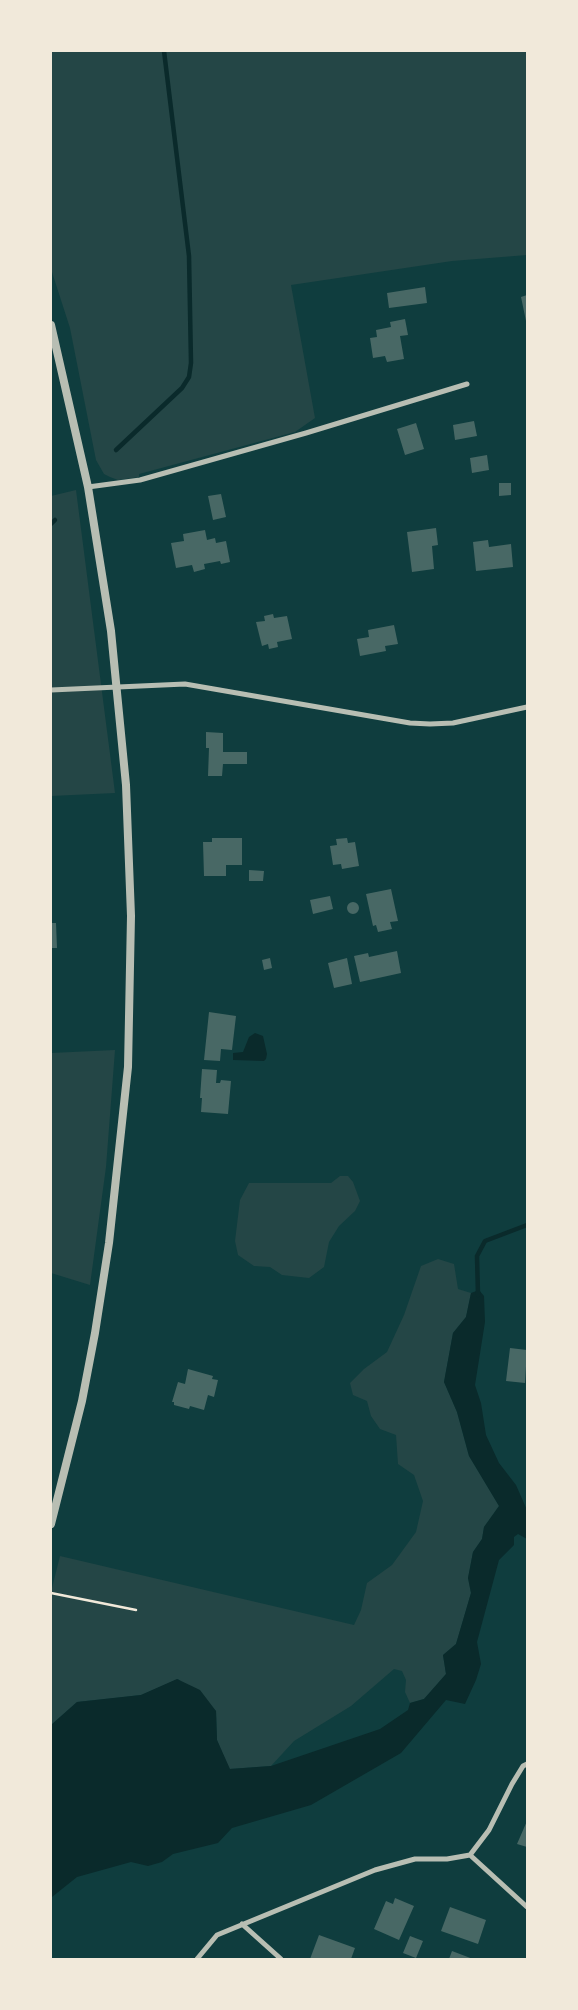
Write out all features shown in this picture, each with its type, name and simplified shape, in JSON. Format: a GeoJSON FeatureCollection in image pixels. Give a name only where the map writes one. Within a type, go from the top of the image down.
{"type":"FeatureCollection","features":[{"type":"Feature","properties":{"kind":"street"},"geometry":{"type":"LineString","coordinates":[[51,325],[88,487],[104,585],[117,687],[130,839],[131,935],[128,1068],[110,1243],[82,1401],[51,1524]]}},
{"type":"Feature","properties":{"kind":"street"},"geometry":{"type":"LineString","coordinates":[[88,487],[140,480],[306,433],[467,384]]}},
{"type":"Feature","properties":{"kind":"street"},"geometry":{"type":"LineString","coordinates":[[51,690],[185,684],[410,723],[430,724],[453,723],[527,707]]}},
{"type":"Feature","properties":{"kind":"street"},"geometry":{"type":"LineString","coordinates":[[198,1959],[217,1936],[375,1870],[415,1859],[447,1859],[470,1855],[489,1830],[512,1784],[523,1766],[527,1764]]}},
{"type":"Feature","properties":{"kind":"street"},"geometry":{"type":"LineString","coordinates":[[470,1855],[527,1907]]}},
{"type":"Feature","properties":{"kind":"street"},"geometry":{"type":"LineString","coordinates":[[242,1924],[281,1959]]}},
{"type":"Feature","properties":{"kind":"path"},"geometry":{"type":"LineString","coordinates":[[51,1593],[136,1610]]}},
{"type":"Feature","properties":{"kind":"shaded area"},"geometry":{"type":"Polygon","coordinates":[[[51,51],[527,51],[527,255],[452,261],[291,285],[315,418],[295,432],[139,474],[139,477],[118,480],[110,477],[104,474],[96,460],[70,328],[51,269],[51,51]]]}},
{"type":"Feature","properties":{"kind":"shaded area"},"geometry":{"type":"Polygon","coordinates":[[[76,490],[115,793],[51,796],[51,496],[76,490]]]}},
{"type":"Feature","properties":{"kind":"shaded area"},"geometry":{"type":"Polygon","coordinates":[[[255,1033],[263,1036],[267,1054],[266,1059],[264,1061],[233,1060],[233,1053],[243,1052],[249,1037],[255,1033]]]}},
{"type":"Feature","properties":{"kind":"shaded area"},"geometry":{"type":"Polygon","coordinates":[[[115,1050],[106,1167],[90,1285],[51,1273],[51,1053],[115,1050]]]}},
{"type":"Feature","properties":{"kind":"shaded area"},"geometry":{"type":"Polygon","coordinates":[[[340,1176],[348,1176],[353,1182],[360,1201],[355,1211],[339,1226],[329,1242],[324,1267],[309,1278],[282,1275],[270,1267],[254,1266],[238,1255],[235,1241],[240,1200],[249,1183],[331,1183],[340,1176]]]}},
{"type":"Feature","properties":{"kind":"shaded area"},"geometry":{"type":"Polygon","coordinates":[[[438,1259],[454,1264],[458,1289],[471,1293],[466,1317],[453,1333],[444,1382],[457,1412],[469,1456],[499,1506],[484,1527],[482,1539],[473,1552],[468,1578],[471,1593],[456,1644],[443,1655],[446,1674],[424,1699],[410,1703],[405,1692],[406,1680],[402,1671],[394,1669],[351,1706],[294,1741],[271,1766],[229,1769],[217,1740],[216,1711],[178,1679],[141,1695],[77,1702],[51,1725],[51,1592],[60,1556],[354,1625],[361,1610],[367,1583],[392,1565],[416,1532],[423,1501],[414,1475],[398,1464],[396,1435],[380,1429],[371,1416],[367,1401],[353,1395],[350,1383],[364,1369],[387,1352],[404,1315],[421,1266],[438,1259]]]}},
{"type":"Feature","properties":{"kind":"shaded area"},"geometry":{"type":"Polygon","coordinates":[[[479,1290],[484,1296],[485,1322],[475,1385],[481,1403],[486,1435],[499,1463],[516,1485],[527,1510],[527,1539],[518,1534],[514,1537],[514,1545],[499,1560],[477,1642],[481,1664],[465,1704],[446,1700],[401,1753],[311,1805],[232,1828],[218,1843],[173,1854],[162,1862],[148,1866],[131,1862],[77,1877],[52,1897],[51,1900],[51,1725],[77,1702],[141,1695],[177,1679],[200,1690],[216,1711],[217,1740],[230,1769],[271,1766],[380,1729],[408,1710],[410,1703],[424,1699],[446,1674],[443,1655],[456,1644],[471,1593],[468,1578],[473,1552],[482,1539],[484,1527],[499,1506],[469,1456],[457,1412],[444,1382],[453,1333],[466,1317],[471,1293],[479,1290]]]}},
{"type":"Feature","properties":{"kind":"building"},"geometry":{"type":"Polygon","coordinates":[[[425,287],[427,303],[389,308],[387,293],[425,287]]]}},
{"type":"Feature","properties":{"kind":"building"},"geometry":{"type":"Polygon","coordinates":[[[527,295],[527,321],[526,321],[521,297],[527,295]]]}},
{"type":"Feature","properties":{"kind":"building"},"geometry":{"type":"Polygon","coordinates":[[[405,319],[408,335],[400,336],[404,359],[387,362],[385,356],[373,358],[370,338],[377,337],[376,330],[391,327],[390,322],[405,319]]]}},
{"type":"Feature","properties":{"kind":"building"},"geometry":{"type":"Polygon","coordinates":[[[474,421],[477,436],[455,440],[453,425],[474,421]]]}},
{"type":"Feature","properties":{"kind":"building"},"geometry":{"type":"Polygon","coordinates":[[[416,423],[424,449],[405,455],[397,429],[416,423]]]}},
{"type":"Feature","properties":{"kind":"building"},"geometry":{"type":"Polygon","coordinates":[[[487,455],[489,470],[472,473],[470,458],[487,455]]]}},
{"type":"Feature","properties":{"kind":"building"},"geometry":{"type":"Polygon","coordinates":[[[499,483],[511,483],[511,495],[499,496],[499,483]]]}},
{"type":"Feature","properties":{"kind":"building"},"geometry":{"type":"Polygon","coordinates":[[[221,494],[226,517],[213,520],[208,496],[221,494]]]}},
{"type":"Feature","properties":{"kind":"building"},"geometry":{"type":"Polygon","coordinates":[[[436,528],[438,545],[432,546],[434,569],[412,572],[407,532],[436,528]]]}},
{"type":"Feature","properties":{"kind":"building"},"geometry":{"type":"Polygon","coordinates":[[[205,530],[207,540],[215,538],[216,543],[226,541],[230,562],[221,564],[220,561],[204,564],[205,569],[194,572],[192,565],[176,568],[171,543],[184,541],[183,534],[205,530]]]}},
{"type":"Feature","properties":{"kind":"building"},"geometry":{"type":"Polygon","coordinates":[[[488,540],[489,547],[511,544],[513,567],[476,571],[473,542],[488,540]]]}},
{"type":"Feature","properties":{"kind":"building"},"geometry":{"type":"Polygon","coordinates":[[[273,614],[274,618],[287,616],[292,639],[277,642],[278,647],[269,649],[268,644],[262,646],[256,622],[265,621],[264,616],[273,614]]]}},
{"type":"Feature","properties":{"kind":"building"},"geometry":{"type":"Polygon","coordinates":[[[394,625],[398,644],[385,646],[386,651],[360,656],[357,639],[369,637],[368,630],[394,625]]]}},
{"type":"Feature","properties":{"kind":"building"},"geometry":{"type":"Polygon","coordinates":[[[206,732],[223,733],[223,752],[247,752],[247,764],[223,764],[222,776],[208,776],[209,748],[206,748],[206,732]]]}},
{"type":"Feature","properties":{"kind":"building"},"geometry":{"type":"Polygon","coordinates":[[[212,838],[242,838],[242,865],[226,865],[226,876],[204,876],[203,842],[212,842],[212,838]]]}},
{"type":"Feature","properties":{"kind":"building"},"geometry":{"type":"Polygon","coordinates":[[[347,838],[348,843],[355,842],[359,866],[342,869],[341,864],[333,865],[330,846],[337,845],[336,839],[347,838]]]}},
{"type":"Feature","properties":{"kind":"building"},"geometry":{"type":"Polygon","coordinates":[[[249,870],[264,871],[263,881],[249,881],[249,870]]]}},
{"type":"Feature","properties":{"kind":"building"},"geometry":{"type":"Polygon","coordinates":[[[391,889],[398,921],[390,922],[392,929],[378,932],[376,925],[373,926],[366,894],[391,889]]]}},
{"type":"Feature","properties":{"kind":"building"},"geometry":{"type":"Polygon","coordinates":[[[330,896],[333,909],[313,914],[310,900],[330,896]]]}},
{"type":"Feature","properties":{"kind":"building"},"geometry":{"type":"Polygon","coordinates":[[[351,902],[355,902],[359,908],[355,914],[351,914],[347,910],[347,906],[351,902]]]}},
{"type":"Feature","properties":{"kind":"building"},"geometry":{"type":"Polygon","coordinates":[[[51,923],[56,923],[57,948],[51,948],[51,923]]]}},
{"type":"Feature","properties":{"kind":"building"},"geometry":{"type":"Polygon","coordinates":[[[397,951],[401,973],[360,982],[354,956],[368,953],[369,957],[397,951]]]}},
{"type":"Feature","properties":{"kind":"building"},"geometry":{"type":"Polygon","coordinates":[[[270,958],[272,968],[264,970],[262,960],[270,958]]]}},
{"type":"Feature","properties":{"kind":"building"},"geometry":{"type":"Polygon","coordinates":[[[347,958],[352,984],[334,988],[328,963],[347,958]]]}},
{"type":"Feature","properties":{"kind":"building"},"geometry":{"type":"Polygon","coordinates":[[[209,1012],[236,1016],[232,1050],[221,1049],[220,1061],[204,1060],[209,1012]]]}},
{"type":"Feature","properties":{"kind":"building"},"geometry":{"type":"Polygon","coordinates":[[[202,1069],[217,1070],[216,1083],[220,1083],[221,1080],[231,1081],[228,1114],[201,1112],[202,1069]]]}},
{"type":"Feature","properties":{"kind":"building"},"geometry":{"type":"Polygon","coordinates":[[[510,1348],[527,1350],[525,1383],[506,1381],[510,1348]]]}},
{"type":"Feature","properties":{"kind":"building"},"geometry":{"type":"Polygon","coordinates":[[[188,1369],[213,1376],[212,1379],[218,1380],[214,1397],[208,1395],[204,1410],[190,1406],[189,1409],[174,1405],[174,1402],[172,1402],[178,1382],[185,1384],[188,1369]]]}},
{"type":"Feature","properties":{"kind":"building"},"geometry":{"type":"Polygon","coordinates":[[[527,1821],[527,1847],[517,1844],[527,1821]]]}},
{"type":"Feature","properties":{"kind":"building"},"geometry":{"type":"Polygon","coordinates":[[[395,1898],[414,1906],[399,1940],[374,1929],[386,1901],[393,1904],[395,1898]]]}},
{"type":"Feature","properties":{"kind":"building"},"geometry":{"type":"Polygon","coordinates":[[[450,1907],[486,1920],[478,1944],[441,1931],[450,1907]]]}},
{"type":"Feature","properties":{"kind":"building"},"geometry":{"type":"Polygon","coordinates":[[[319,1935],[355,1948],[351,1959],[310,1959],[319,1935]]]}},
{"type":"Feature","properties":{"kind":"building"},"geometry":{"type":"Polygon","coordinates":[[[410,1936],[423,1941],[416,1958],[403,1953],[410,1936]]]}},
{"type":"Feature","properties":{"kind":"building"},"geometry":{"type":"Polygon","coordinates":[[[452,1951],[473,1959],[449,1959],[452,1951]]]}},
{"type":"Feature","properties":{"kind":"waterway"},"geometry":{"type":"LineString","coordinates":[[116,450],[182,388],[189,377],[191,363],[189,256],[164,51]]}},
{"type":"Feature","properties":{"kind":"waterway"},"geometry":{"type":"LineString","coordinates":[[51,524],[55,520]]}},
{"type":"Feature","properties":{"kind":"waterway"},"geometry":{"type":"LineString","coordinates":[[478,1295],[477,1256],[485,1241],[527,1225]]}}]}
